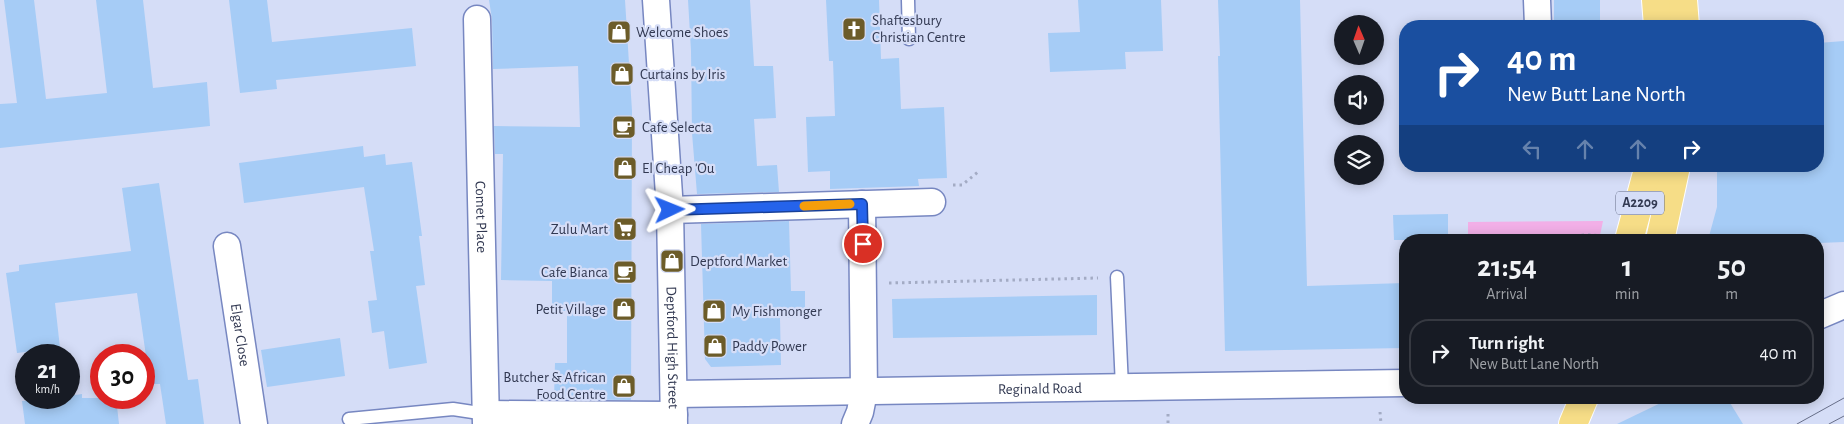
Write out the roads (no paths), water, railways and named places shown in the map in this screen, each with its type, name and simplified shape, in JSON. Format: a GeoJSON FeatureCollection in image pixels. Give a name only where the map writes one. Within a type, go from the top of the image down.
{"type":"FeatureCollection","features":[{"type":"Feature","properties":{"kind":"main road"},"geometry":{"type":"LineString","coordinates":[[1656,0],[1658,20]]}},
{"type":"Feature","properties":{"kind":"main road"},"geometry":{"type":"LineString","coordinates":[[1683,0],[1685,20]]}},
{"type":"Feature","properties":{"kind":"main road","name":"A2209"},"geometry":{"type":"LineString","coordinates":[[1619,234],[1646,172]]}},
{"type":"Feature","properties":{"kind":"main road","name":"A2209"},"geometry":{"type":"LineString","coordinates":[[1661,234],[1675,172]]}},
{"type":"Feature","properties":{"kind":"main road"},"geometry":{"type":"LineString","coordinates":[[1573,424],[1581,404]]}},
{"type":"Feature","properties":{"kind":"street","name":"Deptford High Street"},"geometry":{"type":"LineString","coordinates":[[656,0],[670,210],[674,411]]}},
{"type":"Feature","properties":{"kind":"street"},"geometry":{"type":"LineString","coordinates":[[1537,0],[1538,20]]}},
{"type":"Feature","properties":{"kind":"street","name":"Comet Place"},"geometry":{"type":"LineString","coordinates":[[477,19],[486,419]]}},
{"type":"Feature","properties":{"kind":"street"},"geometry":{"type":"LineString","coordinates":[[670,210],[932,202]]}},
{"type":"Feature","properties":{"kind":"street"},"geometry":{"type":"LineString","coordinates":[[855,424],[860,412],[864,392],[862,204]]}},
{"type":"Feature","properties":{"kind":"street","name":"Elgar Close"},"geometry":{"type":"LineString","coordinates":[[227,246],[254,424]]}},
{"type":"Feature","properties":{"kind":"street"},"geometry":{"type":"LineString","coordinates":[[1824,314],[1844,306]]}},
{"type":"Feature","properties":{"kind":"street","name":"Reginald Road"},"geometry":{"type":"LineString","coordinates":[[486,419],[674,411],[864,392],[1399,383]]}},
{"type":"Feature","properties":{"kind":"lane"},"geometry":{"type":"LineString","coordinates":[[908,0],[909,39]]}},
{"type":"Feature","properties":{"kind":"lane"},"geometry":{"type":"LineString","coordinates":[[1118,277],[1122,387]]}},
{"type":"Feature","properties":{"kind":"lane"},"geometry":{"type":"LineString","coordinates":[[349,419],[454,410],[486,419]]}},
{"type":"Feature","properties":{"kind":"tram line"},"geometry":{"type":"LineString","coordinates":[[1797,424],[1844,398]]}},
{"type":"Feature","properties":{"kind":"tram line"},"geometry":{"type":"LineString","coordinates":[[1829,424],[1844,416]]}},
{"type":"Feature","properties":{"kind":"place","name":"Shaftesbury Christian Centre"},"geometry":{"type":"Point","coordinates":[854,29]}},
{"type":"Feature","properties":{"kind":"place","name":"Welcome Shoes"},"geometry":{"type":"Point","coordinates":[619,32]}},
{"type":"Feature","properties":{"kind":"place","name":"Curtains by Iris"},"geometry":{"type":"Point","coordinates":[622,74]}},
{"type":"Feature","properties":{"kind":"place","name":"Cafe Selecta"},"geometry":{"type":"Point","coordinates":[624,127]}},
{"type":"Feature","properties":{"kind":"place","name":"El Cheap 'Ou"},"geometry":{"type":"Point","coordinates":[625,168]}},
{"type":"Feature","properties":{"kind":"place","name":"Zulu Mart"},"geometry":{"type":"Point","coordinates":[625,229]}},
{"type":"Feature","properties":{"kind":"place","name":"Deptford Market"},"geometry":{"type":"Point","coordinates":[672,261]}},
{"type":"Feature","properties":{"kind":"place","name":"Cafe Bianca"},"geometry":{"type":"Point","coordinates":[625,272]}},
{"type":"Feature","properties":{"kind":"place","name":"Petit Village"},"geometry":{"type":"Point","coordinates":[624,309]}},
{"type":"Feature","properties":{"kind":"place","name":"My Fishmonger"},"geometry":{"type":"Point","coordinates":[714,311]}},
{"type":"Feature","properties":{"kind":"place","name":"Paddy Power"},"geometry":{"type":"Point","coordinates":[715,346]}},
{"type":"Feature","properties":{"kind":"place","name":"Butcher & African Food Centre"},"geometry":{"type":"Point","coordinates":[624,386]}}]}
